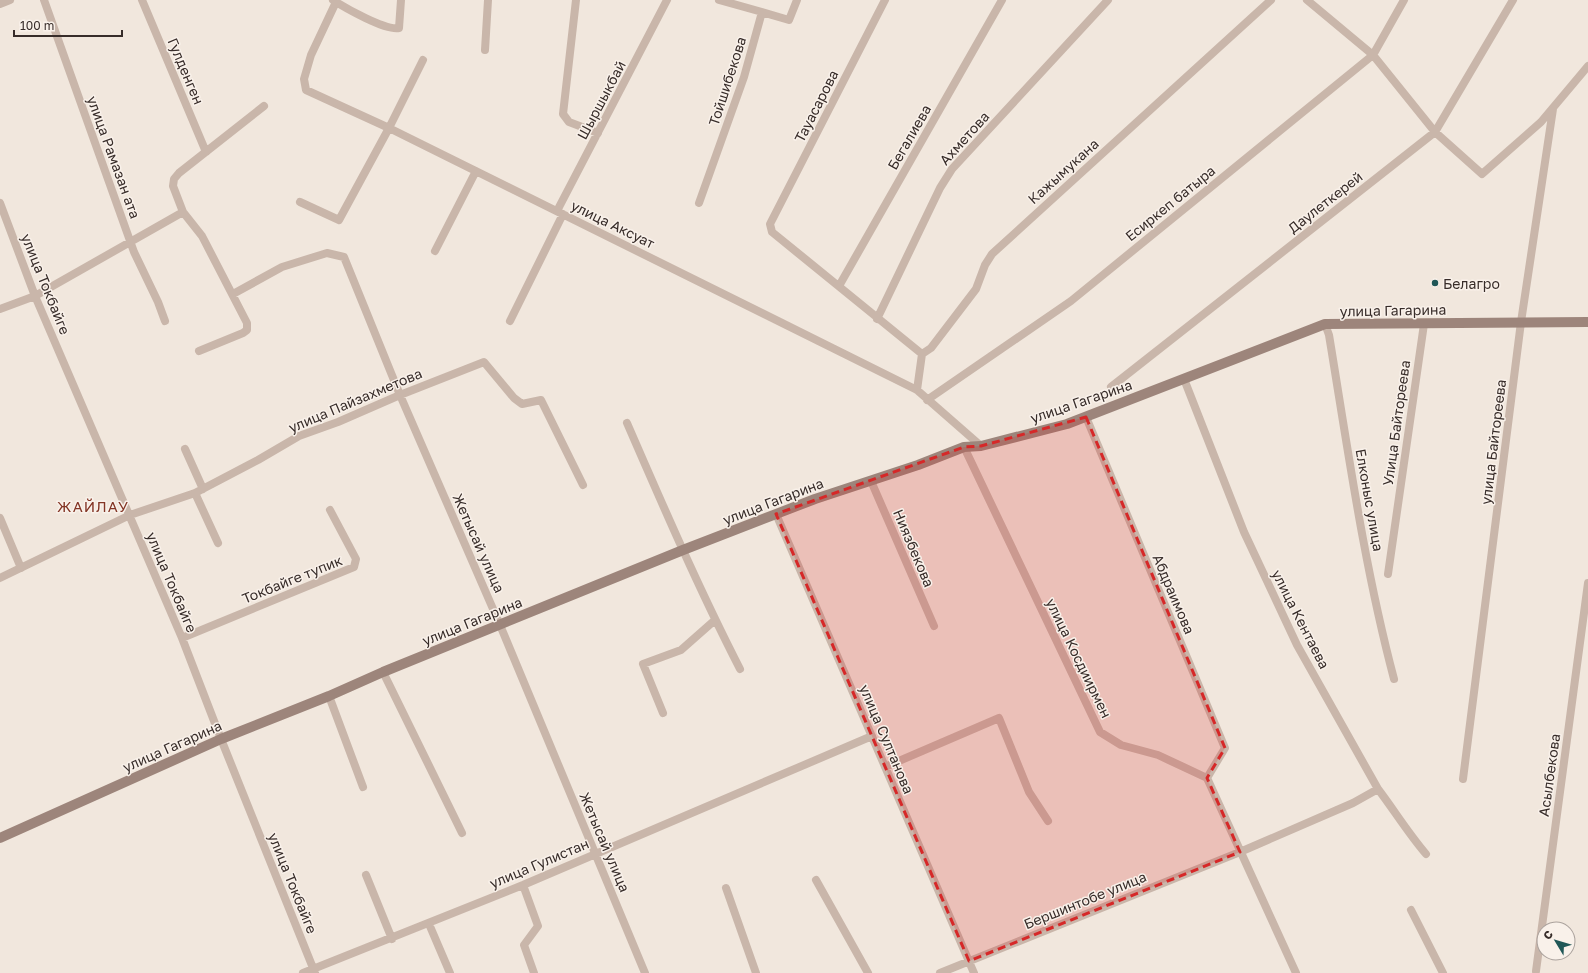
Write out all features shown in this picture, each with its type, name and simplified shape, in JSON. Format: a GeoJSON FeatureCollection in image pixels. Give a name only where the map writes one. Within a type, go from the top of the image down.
{"type":"FeatureCollection","features":[{"type":"Feature","properties":{"kind":"main road","name":"улица Гагарина"},"geometry":{"type":"LineString","coordinates":[[0,838],[220,739],[329,696],[383,672],[682,550],[815,499],[918,465],[964,447],[981,446],[1086,418],[1325,324],[1588,322]]}},
{"type":"Feature","properties":{"kind":"street"},"geometry":{"type":"LineString","coordinates":[[0,4],[10,0]]}},
{"type":"Feature","properties":{"kind":"street","name":"улица Рамазан ата"},"geometry":{"type":"LineString","coordinates":[[44,0],[130,241],[158,302],[165,321]]}},
{"type":"Feature","properties":{"kind":"street","name":"Гулденген"},"geometry":{"type":"LineString","coordinates":[[142,0],[206,152]]}},
{"type":"Feature","properties":{"kind":"street"},"geometry":{"type":"LineString","coordinates":[[334,1],[366,18],[394,30],[399,28],[401,0]]}},
{"type":"Feature","properties":{"kind":"street"},"geometry":{"type":"LineString","coordinates":[[485,50],[488,0]]}},
{"type":"Feature","properties":{"kind":"street"},"geometry":{"type":"LineString","coordinates":[[576,0],[563,114],[568,122],[598,133]]}},
{"type":"Feature","properties":{"kind":"street","name":"Шыршыкбай"},"geometry":{"type":"LineString","coordinates":[[510,321],[598,133],[668,0]]}},
{"type":"Feature","properties":{"kind":"street"},"geometry":{"type":"LineString","coordinates":[[719,0],[789,20],[798,0]]}},
{"type":"Feature","properties":{"kind":"street","name":"Тауасарова"},"geometry":{"type":"LineString","coordinates":[[839,286],[772,232],[770,224],[885,0]]}},
{"type":"Feature","properties":{"kind":"street","name":"Бегалиева"},"geometry":{"type":"LineString","coordinates":[[839,286],[1002,0]]}},
{"type":"Feature","properties":{"kind":"street","name":"Ахметова"},"geometry":{"type":"LineString","coordinates":[[877,319],[940,188],[952,169],[1108,0]]}},
{"type":"Feature","properties":{"kind":"street","name":"Кажымукана"},"geometry":{"type":"LineString","coordinates":[[922,354],[931,348],[976,289],[985,265],[992,254],[1271,0]]}},
{"type":"Feature","properties":{"kind":"street"},"geometry":{"type":"LineString","coordinates":[[1306,0],[1373,55],[1435,132],[1482,174],[1541,122],[1588,66]]}},
{"type":"Feature","properties":{"kind":"street","name":"Есиркеп батыра"},"geometry":{"type":"LineString","coordinates":[[927,400],[1071,301],[1373,55],[1404,0]]}},
{"type":"Feature","properties":{"kind":"street","name":"Даулеткерей"},"geometry":{"type":"LineString","coordinates":[[1111,387],[1435,132],[1513,0]]}},
{"type":"Feature","properties":{"kind":"street","name":"улица Аксуат"},"geometry":{"type":"LineString","coordinates":[[334,1],[311,55],[304,79],[306,90],[389,128],[917,390],[981,446]]}},
{"type":"Feature","properties":{"kind":"street","name":"Тойшибекова"},"geometry":{"type":"LineString","coordinates":[[699,204],[744,76],[762,12]]}},
{"type":"Feature","properties":{"kind":"street"},"geometry":{"type":"LineString","coordinates":[[300,202],[339,220],[389,128],[423,60]]}},
{"type":"Feature","properties":{"kind":"street"},"geometry":{"type":"LineString","coordinates":[[199,351],[243,333],[246,330],[247,323],[202,236],[183,212],[173,186],[174,179],[179,173],[264,106]]}},
{"type":"Feature","properties":{"kind":"street","name":"улица Байтореева"},"geometry":{"type":"LineString","coordinates":[[1463,779],[1521,322],[1553,109]]}},
{"type":"Feature","properties":{"kind":"street"},"geometry":{"type":"LineString","coordinates":[[435,251],[476,171]]}},
{"type":"Feature","properties":{"kind":"street","name":"улица Токбайге"},"geometry":{"type":"LineString","coordinates":[[0,204],[34,296],[182,638],[220,739],[314,971]]}},
{"type":"Feature","properties":{"kind":"street"},"geometry":{"type":"LineString","coordinates":[[0,310],[34,296],[183,212]]}},
{"type":"Feature","properties":{"kind":"street","name":"Жетысай улица"},"geometry":{"type":"LineString","coordinates":[[233,294],[282,267],[327,253],[344,257],[400,395],[500,625],[645,973]]}},
{"type":"Feature","properties":{"kind":"street"},"geometry":{"type":"LineString","coordinates":[[839,286],[877,319],[922,354],[917,390]]}},
{"type":"Feature","properties":{"kind":"street","name":"Елконыс улица"},"geometry":{"type":"LineString","coordinates":[[1325,324],[1329,335],[1367,561],[1378,615],[1394,679]]}},
{"type":"Feature","properties":{"kind":"street","name":"Улица Байтореева"},"geometry":{"type":"LineString","coordinates":[[1388,574],[1424,324]]}},
{"type":"Feature","properties":{"kind":"street","name":"улица Пайзахметова"},"geometry":{"type":"LineString","coordinates":[[0,578],[130,515],[204,489],[258,460],[298,436],[338,422],[400,395],[484,362],[514,398],[522,404],[541,400],[583,486]]}},
{"type":"Feature","properties":{"kind":"street","name":"улица Кентаева"},"geometry":{"type":"LineString","coordinates":[[1184,379],[1244,532],[1297,645],[1378,789],[1391,805],[1410,836],[1426,854]]}},
{"type":"Feature","properties":{"kind":"street","name":"Абдраимова"},"geometry":{"type":"LineString","coordinates":[[1086,418],[1225,748],[1207,778]]}},
{"type":"Feature","properties":{"kind":"street"},"geometry":{"type":"LineString","coordinates":[[627,423],[682,550],[740,669]]}},
{"type":"Feature","properties":{"kind":"street","name":"улица Косдиирмен"},"geometry":{"type":"LineString","coordinates":[[964,447],[1100,732],[1121,745],[1158,755],[1207,778]]}},
{"type":"Feature","properties":{"kind":"street"},"geometry":{"type":"LineString","coordinates":[[185,449],[204,489]]}},
{"type":"Feature","properties":{"kind":"street","name":"Ниязбекова"},"geometry":{"type":"LineString","coordinates":[[871,481],[934,626]]}},
{"type":"Feature","properties":{"kind":"street"},"geometry":{"type":"LineString","coordinates":[[195,493],[218,543]]}},
{"type":"Feature","properties":{"kind":"street","name":"Токбайге тупик"},"geometry":{"type":"LineString","coordinates":[[182,638],[354,567],[356,559],[330,510]]}},
{"type":"Feature","properties":{"kind":"street","name":"улица Султанова"},"geometry":{"type":"LineString","coordinates":[[776,514],[974,973]]}},
{"type":"Feature","properties":{"kind":"street"},"geometry":{"type":"LineString","coordinates":[[0,518],[20,568]]}},
{"type":"Feature","properties":{"kind":"street","name":"Асылбекова"},"geometry":{"type":"LineString","coordinates":[[1536,971],[1588,583]]}},
{"type":"Feature","properties":{"kind":"street"},"geometry":{"type":"LineString","coordinates":[[663,713],[643,664],[681,650],[715,620]]}},
{"type":"Feature","properties":{"kind":"street"},"geometry":{"type":"LineString","coordinates":[[383,672],[462,833]]}},
{"type":"Feature","properties":{"kind":"street"},"geometry":{"type":"LineString","coordinates":[[329,696],[363,788]]}},
{"type":"Feature","properties":{"kind":"street"},"geometry":{"type":"LineString","coordinates":[[885,767],[999,718],[1029,792],[1048,821]]}},
{"type":"Feature","properties":{"kind":"street","name":"улица Гулистан"},"geometry":{"type":"LineString","coordinates":[[303,973],[314,971],[523,885],[872,736]]}},
{"type":"Feature","properties":{"kind":"street"},"geometry":{"type":"LineString","coordinates":[[1207,778],[1296,973]]}},
{"type":"Feature","properties":{"kind":"street","name":"Бершинтобе улица"},"geometry":{"type":"LineString","coordinates":[[940,973],[1240,852],[1378,789]]}},
{"type":"Feature","properties":{"kind":"street"},"geometry":{"type":"LineString","coordinates":[[366,875],[392,938]]}},
{"type":"Feature","properties":{"kind":"street"},"geometry":{"type":"LineString","coordinates":[[816,880],[868,973]]}},
{"type":"Feature","properties":{"kind":"street"},"geometry":{"type":"LineString","coordinates":[[523,885],[538,926],[524,945],[534,973]]}},
{"type":"Feature","properties":{"kind":"street"},"geometry":{"type":"LineString","coordinates":[[726,888],[756,973]]}},
{"type":"Feature","properties":{"kind":"street"},"geometry":{"type":"LineString","coordinates":[[1411,910],[1443,973]]}},
{"type":"Feature","properties":{"kind":"street"},"geometry":{"type":"LineString","coordinates":[[429,924],[450,973]]}},
{"type":"Feature","properties":{"kind":"highlighted area"},"geometry":{"type":"Polygon","coordinates":[[[1086,417],[1225,748],[1207,778],[1240,852],[969,961],[776,514],[964,447],[981,446],[1086,417]]]}},
{"type":"Feature","properties":{"kind":"place","name":"Белагро"},"geometry":{"type":"Point","coordinates":[1435,283]}},
{"type":"Feature","properties":{"kind":"district","name":"ЖАЙЛАУ"},"geometry":{"type":"Point","coordinates":[93,506]}}]}
